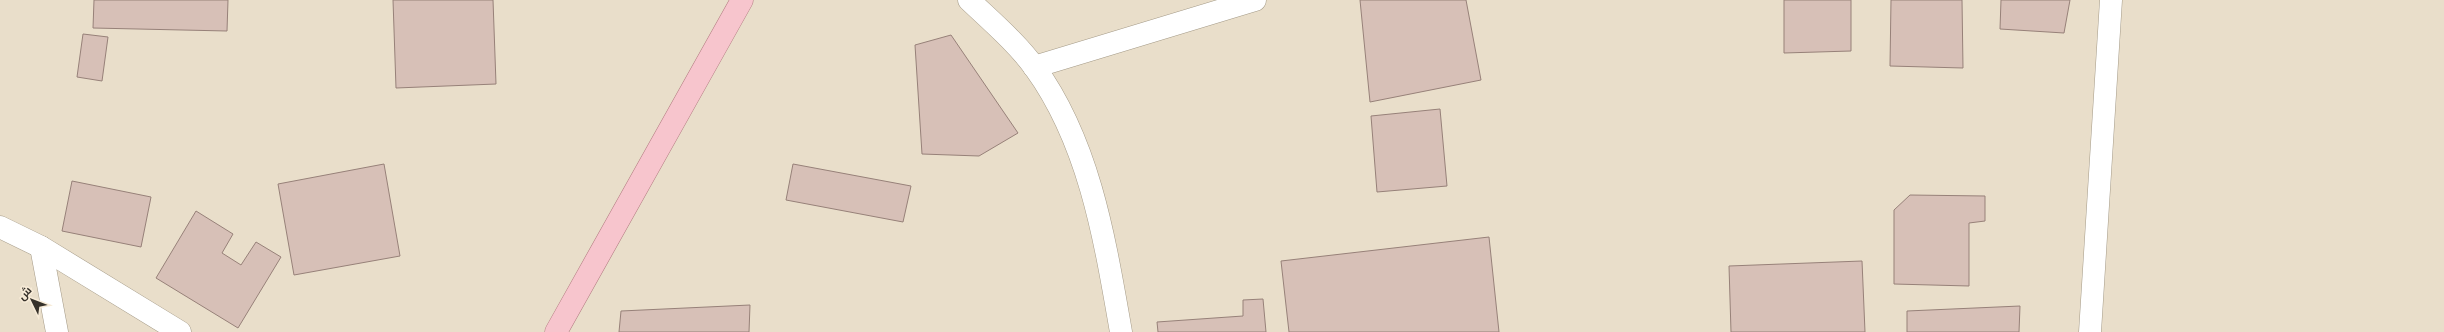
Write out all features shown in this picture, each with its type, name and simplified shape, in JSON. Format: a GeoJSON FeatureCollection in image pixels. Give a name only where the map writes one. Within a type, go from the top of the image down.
{"type":"FeatureCollection","features":[{"type":"Feature","properties":{"kind":"main road"},"geometry":{"type":"LineString","coordinates":[[556,332],[742,0]]}},
{"type":"Feature","properties":{"kind":"street"},"geometry":{"type":"LineString","coordinates":[[969,0],[1034,67],[1056,101],[1075,142],[1090,185],[1108,256],[1122,332]]}},
{"type":"Feature","properties":{"kind":"street"},"geometry":{"type":"LineString","coordinates":[[1034,67],[1255,0]]}},
{"type":"Feature","properties":{"kind":"street"},"geometry":{"type":"LineString","coordinates":[[2090,332],[2111,0]]}},
{"type":"Feature","properties":{"kind":"street"},"geometry":{"type":"LineString","coordinates":[[0,227],[41,247],[180,332]]}},
{"type":"Feature","properties":{"kind":"street"},"geometry":{"type":"LineString","coordinates":[[41,247],[57,332]]}},
{"type":"Feature","properties":{"kind":"building"},"geometry":{"type":"Polygon","coordinates":[[[94,0],[228,0],[227,31],[93,28],[94,0]]]}},
{"type":"Feature","properties":{"kind":"building"},"geometry":{"type":"Polygon","coordinates":[[[393,0],[493,0],[496,84],[396,88],[393,0]]]}},
{"type":"Feature","properties":{"kind":"building"},"geometry":{"type":"Polygon","coordinates":[[[1360,0],[1466,0],[1481,80],[1370,102],[1360,0]]]}},
{"type":"Feature","properties":{"kind":"building"},"geometry":{"type":"Polygon","coordinates":[[[1784,0],[1851,0],[1851,51],[1784,53],[1784,0]]]}},
{"type":"Feature","properties":{"kind":"building"},"geometry":{"type":"Polygon","coordinates":[[[1891,0],[1962,0],[1963,68],[1890,66],[1891,0]]]}},
{"type":"Feature","properties":{"kind":"building"},"geometry":{"type":"Polygon","coordinates":[[[2001,0],[2070,0],[2064,33],[2000,29],[2001,0]]]}},
{"type":"Feature","properties":{"kind":"building"},"geometry":{"type":"Polygon","coordinates":[[[83,34],[108,37],[102,81],[77,77],[83,34]]]}},
{"type":"Feature","properties":{"kind":"building"},"geometry":{"type":"Polygon","coordinates":[[[951,35],[1018,133],[979,156],[922,154],[915,45],[951,35]]]}},
{"type":"Feature","properties":{"kind":"building"},"geometry":{"type":"Polygon","coordinates":[[[1440,109],[1447,186],[1377,192],[1371,116],[1440,109]]]}},
{"type":"Feature","properties":{"kind":"building"},"geometry":{"type":"Polygon","coordinates":[[[384,164],[400,256],[294,275],[278,184],[384,164]]]}},
{"type":"Feature","properties":{"kind":"building"},"geometry":{"type":"Polygon","coordinates":[[[793,164],[911,186],[903,222],[786,200],[793,164]]]}},
{"type":"Feature","properties":{"kind":"building"},"geometry":{"type":"Polygon","coordinates":[[[72,181],[151,197],[141,247],[62,231],[72,181]]]}},
{"type":"Feature","properties":{"kind":"building"},"geometry":{"type":"Polygon","coordinates":[[[1910,195],[1985,196],[1985,221],[1969,223],[1969,286],[1894,284],[1894,210],[1910,195]]]}},
{"type":"Feature","properties":{"kind":"building"},"geometry":{"type":"Polygon","coordinates":[[[196,211],[233,234],[222,253],[241,265],[256,242],[281,257],[238,328],[156,278],[196,211]]]}},
{"type":"Feature","properties":{"kind":"building"},"geometry":{"type":"Polygon","coordinates":[[[1489,237],[1499,332],[1289,332],[1281,261],[1489,237]]]}},
{"type":"Feature","properties":{"kind":"building"},"geometry":{"type":"Polygon","coordinates":[[[1862,261],[1865,332],[1731,332],[1729,266],[1862,261]]]}},
{"type":"Feature","properties":{"kind":"building"},"geometry":{"type":"Polygon","coordinates":[[[1263,299],[1266,332],[1158,332],[1157,322],[1243,316],[1243,300],[1263,299]]]}},
{"type":"Feature","properties":{"kind":"building"},"geometry":{"type":"Polygon","coordinates":[[[750,305],[749,332],[619,332],[621,311],[750,305]]]}},
{"type":"Feature","properties":{"kind":"building"},"geometry":{"type":"Polygon","coordinates":[[[2020,306],[2019,332],[1907,332],[1907,311],[2020,306]]]}}]}
